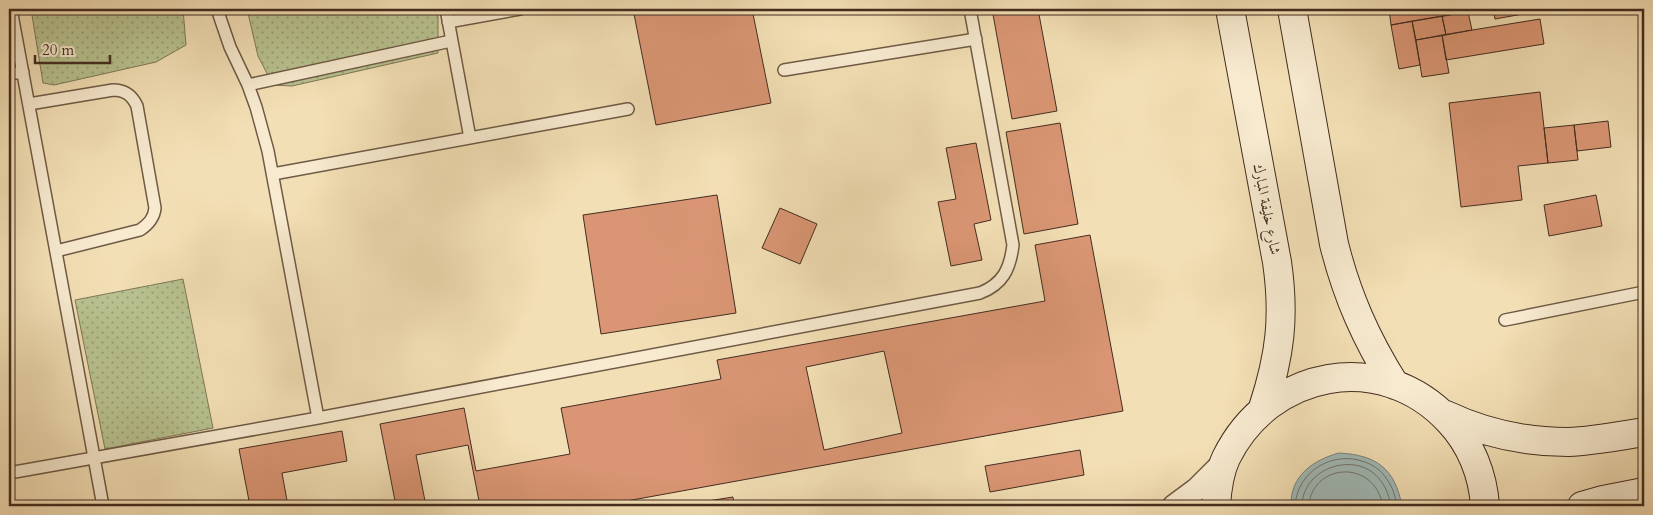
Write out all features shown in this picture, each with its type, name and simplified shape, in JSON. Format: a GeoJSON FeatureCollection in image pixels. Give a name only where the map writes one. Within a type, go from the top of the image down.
{"type":"FeatureCollection","features":[{"type":"Feature","properties":{"kind":"main road","name":"شارع خليفة المبارك"},"geometry":{"type":"LineString","coordinates":[[1230,9],[1281,286],[1282,312],[1277,361],[1263,408]]}},
{"type":"Feature","properties":{"kind":"main road"},"geometry":{"type":"LineString","coordinates":[[1292,9],[1334,244],[1342,274],[1364,332],[1395,385]]}},
{"type":"Feature","properties":{"kind":"main road"},"geometry":{"type":"LineString","coordinates":[[1216,506],[1217,488],[1225,460],[1241,432],[1263,408],[1286,393],[1312,382],[1340,377],[1368,378],[1395,385],[1428,402],[1442,413],[1470,449],[1479,470],[1485,506]]}},
{"type":"Feature","properties":{"kind":"main road"},"geometry":{"type":"LineString","coordinates":[[1442,413],[1484,430],[1506,436],[1537,440],[1569,442],[1644,432]]}},
{"type":"Feature","properties":{"kind":"main road"},"geometry":{"type":"LineString","coordinates":[[1582,506],[1644,492]]}},
{"type":"Feature","properties":{"kind":"street"},"geometry":{"type":"LineString","coordinates":[[1174,506],[1197,489],[1225,460]]}},
{"type":"Feature","properties":{"kind":"lane"},"geometry":{"type":"LineString","coordinates":[[12,9],[103,506]]}},
{"type":"Feature","properties":{"kind":"lane"},"geometry":{"type":"LineString","coordinates":[[217,9],[230,47],[248,85],[263,129],[318,418]]}},
{"type":"Feature","properties":{"kind":"lane"},"geometry":{"type":"LineString","coordinates":[[446,9],[470,138]]}},
{"type":"Feature","properties":{"kind":"lane"},"geometry":{"type":"LineString","coordinates":[[448,22],[520,9]]}},
{"type":"Feature","properties":{"kind":"lane"},"geometry":{"type":"LineString","coordinates":[[9,474],[318,418],[970,295],[991,289],[1007,270],[1013,246],[970,9]]}},
{"type":"Feature","properties":{"kind":"lane"},"geometry":{"type":"LineString","coordinates":[[784,70],[976,39]]}},
{"type":"Feature","properties":{"kind":"lane"},"geometry":{"type":"LineString","coordinates":[[248,85],[451,40]]}},
{"type":"Feature","properties":{"kind":"lane"},"geometry":{"type":"LineString","coordinates":[[9,74],[23,72]]}},
{"type":"Feature","properties":{"kind":"lane"},"geometry":{"type":"LineString","coordinates":[[29,104],[113,90],[125,92],[137,106],[155,208],[151,221],[140,230],[56,251]]}},
{"type":"Feature","properties":{"kind":"lane"},"geometry":{"type":"LineString","coordinates":[[272,174],[628,108]]}},
{"type":"Feature","properties":{"kind":"lane"},"geometry":{"type":"LineString","coordinates":[[1505,320],[1644,292]]}},
{"type":"Feature","properties":{"kind":"green space"},"geometry":{"type":"Polygon","coordinates":[[[31,9],[183,9],[186,45],[156,62],[54,85],[43,83],[31,9]]]}},
{"type":"Feature","properties":{"kind":"green space"},"geometry":{"type":"Polygon","coordinates":[[[247,9],[437,9],[438,53],[292,86],[273,85],[258,56],[247,9]]]}},
{"type":"Feature","properties":{"kind":"green space"},"geometry":{"type":"Polygon","coordinates":[[[183,279],[213,428],[105,449],[75,300],[183,279]]]}},
{"type":"Feature","properties":{"kind":"water"},"geometry":{"type":"Polygon","coordinates":[[[1339,453],[1364,457],[1382,466],[1395,482],[1402,506],[1291,506],[1294,486],[1305,471],[1320,460],[1339,453]]]}},
{"type":"Feature","properties":{"kind":"building"},"geometry":{"type":"Polygon","coordinates":[[[633,9],[752,9],[771,103],[656,125],[633,9]]]}},
{"type":"Feature","properties":{"kind":"building"},"geometry":{"type":"Polygon","coordinates":[[[992,9],[1038,9],[1057,111],[1012,119],[992,9]]]}},
{"type":"Feature","properties":{"kind":"building"},"geometry":{"type":"Polygon","coordinates":[[[1389,9],[1485,9],[1391,25],[1389,9]]]}},
{"type":"Feature","properties":{"kind":"building"},"geometry":{"type":"Polygon","coordinates":[[[1493,9],[1522,9],[1523,14],[1495,19],[1493,9]]]}},
{"type":"Feature","properties":{"kind":"building"},"geometry":{"type":"Polygon","coordinates":[[[1468,12],[1472,30],[1446,35],[1442,16],[1468,12]]]}},
{"type":"Feature","properties":{"kind":"building"},"geometry":{"type":"Polygon","coordinates":[[[1442,16],[1446,35],[1416,40],[1412,21],[1442,16]]]}},
{"type":"Feature","properties":{"kind":"building"},"geometry":{"type":"Polygon","coordinates":[[[1540,19],[1544,44],[1446,60],[1442,35],[1540,19]]]}},
{"type":"Feature","properties":{"kind":"building"},"geometry":{"type":"Polygon","coordinates":[[[1412,21],[1420,65],[1399,69],[1391,25],[1412,21]]]}},
{"type":"Feature","properties":{"kind":"building"},"geometry":{"type":"Polygon","coordinates":[[[1442,35],[1449,73],[1422,77],[1416,40],[1442,35]]]}},
{"type":"Feature","properties":{"kind":"building"},"geometry":{"type":"Polygon","coordinates":[[[1540,92],[1548,163],[1518,166],[1522,200],[1461,207],[1449,103],[1540,92]]]}},
{"type":"Feature","properties":{"kind":"building"},"geometry":{"type":"Polygon","coordinates":[[[1608,121],[1611,147],[1577,151],[1574,125],[1608,121]]]}},
{"type":"Feature","properties":{"kind":"building"},"geometry":{"type":"Polygon","coordinates":[[[1060,123],[1078,224],[1024,234],[1006,132],[1060,123]]]}},
{"type":"Feature","properties":{"kind":"building"},"geometry":{"type":"Polygon","coordinates":[[[1574,125],[1578,160],[1548,163],[1544,128],[1574,125]]]}},
{"type":"Feature","properties":{"kind":"building"},"geometry":{"type":"Polygon","coordinates":[[[976,143],[991,220],[974,224],[982,260],[951,266],[938,202],[956,199],[946,148],[976,143]]]}},
{"type":"Feature","properties":{"kind":"building"},"geometry":{"type":"Polygon","coordinates":[[[717,195],[736,313],[601,334],[583,215],[717,195]]]}},
{"type":"Feature","properties":{"kind":"building"},"geometry":{"type":"Polygon","coordinates":[[[1596,195],[1602,226],[1549,236],[1544,205],[1596,195]]]}},
{"type":"Feature","properties":{"kind":"building"},"geometry":{"type":"Polygon","coordinates":[[[780,208],[817,224],[800,264],[762,248],[780,208]]]}},
{"type":"Feature","properties":{"kind":"building"},"geometry":{"type":"Polygon","coordinates":[[[1090,235],[1123,411],[599,506],[480,506],[468,445],[416,455],[426,506],[396,506],[380,424],[464,408],[476,471],[570,454],[561,408],[721,379],[717,360],[1045,301],[1035,245],[1090,235]],[[884,351],[806,367],[824,450],[902,433],[884,351]]]}},
{"type":"Feature","properties":{"kind":"building"},"geometry":{"type":"Polygon","coordinates":[[[342,431],[347,461],[282,473],[288,506],[250,506],[239,449],[342,431]]]}},
{"type":"Feature","properties":{"kind":"building"},"geometry":{"type":"Polygon","coordinates":[[[1080,450],[1084,475],[990,492],[985,466],[1080,450]]]}},
{"type":"Feature","properties":{"kind":"building"},"geometry":{"type":"Polygon","coordinates":[[[733,497],[734,506],[676,506],[733,497]]]}}]}
